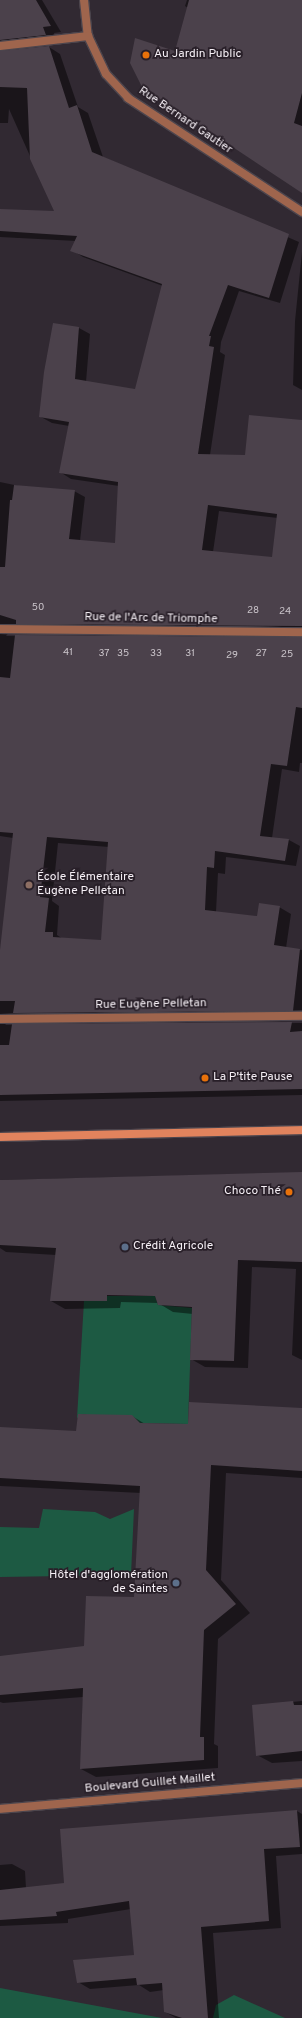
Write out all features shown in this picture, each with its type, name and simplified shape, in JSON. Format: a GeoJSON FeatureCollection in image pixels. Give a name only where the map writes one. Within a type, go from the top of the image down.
{"type":"FeatureCollection","features":[{"type":"Feature","properties":{"kind":"main road"},"geometry":{"type":"LineString","coordinates":[[0,1138],[302,1130]]}},
{"type":"Feature","properties":{"kind":"street","name":"Rue Bernard Gautier"},"geometry":{"type":"LineString","coordinates":[[84,0],[88,36],[106,74],[128,98],[302,212]]}},
{"type":"Feature","properties":{"kind":"street"},"geometry":{"type":"LineString","coordinates":[[0,46],[88,36]]}},
{"type":"Feature","properties":{"kind":"street","name":"Rue de l'Arc de Triomphe"},"geometry":{"type":"LineString","coordinates":[[0,629],[302,632]]}},
{"type":"Feature","properties":{"kind":"street","name":"Rue Eugène Pelletan"},"geometry":{"type":"LineString","coordinates":[[0,1019],[302,1016]]}},
{"type":"Feature","properties":{"kind":"street","name":"Boulevard Guillet Maillet"},"geometry":{"type":"LineString","coordinates":[[0,1809],[302,1783]]}},
{"type":"Feature","properties":{"kind":"green space"},"geometry":{"type":"Polygon","coordinates":[[[107,1296],[155,1296],[158,1305],[192,1308],[188,1424],[142,1423],[140,1435],[84,1414],[77,1418],[84,1301],[107,1301],[107,1296]]]}},
{"type":"Feature","properties":{"kind":"green space"},"geometry":{"type":"Polygon","coordinates":[[[43,1509],[95,1512],[110,1519],[134,1509],[131,1575],[0,1577],[0,1527],[39,1528],[43,1509]]]}},
{"type":"Feature","properties":{"kind":"green space"},"geometry":{"type":"Polygon","coordinates":[[[0,1988],[162,2018],[0,2018],[0,1988]]]}},
{"type":"Feature","properties":{"kind":"green space"},"geometry":{"type":"Polygon","coordinates":[[[234,1995],[285,2018],[213,2018],[216,2005],[234,1995]]]}},
{"type":"Feature","properties":{"kind":"building"},"geometry":{"type":"Polygon","coordinates":[[[0,0],[36,0],[51,26],[43,27],[46,35],[0,40],[0,0]]]}},
{"type":"Feature","properties":{"kind":"building"},"geometry":{"type":"Polygon","coordinates":[[[189,0],[302,0],[302,93],[294,123],[302,126],[302,193],[142,87],[130,63],[135,38],[175,51],[189,0]]]}},
{"type":"Feature","properties":{"kind":"building"},"geometry":{"type":"Polygon","coordinates":[[[49,46],[69,108],[77,105],[92,152],[289,234],[269,298],[228,285],[209,336],[211,336],[209,346],[214,347],[198,454],[245,455],[249,415],[302,420],[302,626],[16,624],[16,620],[0,615],[0,567],[5,567],[10,500],[12,500],[14,485],[75,490],[69,539],[115,543],[118,482],[59,473],[69,422],[39,417],[44,372],[53,323],[79,327],[75,379],[135,389],[162,284],[70,251],[77,236],[0,231],[0,209],[54,211],[30,159],[27,88],[0,87],[0,51],[49,46]],[[208,505],[202,550],[272,557],[277,514],[208,505]]]}},
{"type":"Feature","properties":{"kind":"building"},"geometry":{"type":"Polygon","coordinates":[[[15,635],[302,637],[302,708],[296,707],[287,766],[271,764],[260,836],[289,839],[285,861],[215,851],[214,868],[207,867],[205,910],[257,916],[259,903],[280,906],[274,945],[300,949],[293,1011],[13,1013],[15,1001],[0,1001],[0,950],[13,833],[0,832],[0,677],[10,678],[15,635]],[[47,837],[40,897],[49,898],[45,932],[53,932],[53,937],[101,940],[108,842],[47,837]]]}},
{"type":"Feature","properties":{"kind":"building"},"geometry":{"type":"Polygon","coordinates":[[[292,1022],[290,1032],[302,1031],[302,1089],[0,1095],[0,1045],[9,1045],[12,1024],[292,1022]]]}},
{"type":"Feature","properties":{"kind":"building"},"geometry":{"type":"Polygon","coordinates":[[[302,1172],[302,1262],[238,1260],[234,1361],[190,1360],[192,1307],[158,1305],[155,1296],[107,1295],[107,1301],[50,1301],[56,1248],[0,1245],[0,1180],[302,1172]]]}},
{"type":"Feature","properties":{"kind":"building","name":"Hôtel d'agglomération de Saintes"},"geometry":{"type":"Polygon","coordinates":[[[189,1402],[302,1408],[302,1471],[211,1465],[206,1570],[236,1604],[204,1630],[200,1737],[204,1737],[204,1760],[80,1769],[83,1688],[0,1695],[0,1656],[84,1646],[86,1596],[134,1597],[140,1486],[0,1478],[0,1427],[76,1431],[78,1414],[132,1415],[140,1423],[188,1424],[189,1402]]]}},
{"type":"Feature","properties":{"kind":"building"},"geometry":{"type":"Polygon","coordinates":[[[293,1701],[294,1705],[302,1705],[302,1751],[256,1756],[252,1705],[293,1701]]]}},
{"type":"Feature","properties":{"kind":"building"},"geometry":{"type":"Polygon","coordinates":[[[297,1810],[300,1847],[264,1849],[269,1921],[201,1927],[208,2018],[182,2018],[164,2012],[162,1983],[137,1985],[136,1978],[77,1983],[73,1960],[134,1955],[129,1901],[56,1912],[57,1916],[0,1920],[0,1890],[64,1883],[60,1829],[297,1810]]]}},
{"type":"Feature","properties":{"kind":"place","name":"Au Jardin Public"},"geometry":{"type":"Point","coordinates":[146,55]}},
{"type":"Feature","properties":{"kind":"place","name":"École Élémentaire Eugène Pelletan"},"geometry":{"type":"Point","coordinates":[29,885]}},
{"type":"Feature","properties":{"kind":"place","name":"La P'tite Pause"},"geometry":{"type":"Point","coordinates":[205,1078]}},
{"type":"Feature","properties":{"kind":"place","name":"Choco Thé"},"geometry":{"type":"Point","coordinates":[289,1192]}},
{"type":"Feature","properties":{"kind":"place","name":"Crédit Agricole"},"geometry":{"type":"Point","coordinates":[125,1247]}},
{"type":"Feature","properties":{"kind":"place","name":"Hôtel d'agglomération de Saintes"},"geometry":{"type":"Point","coordinates":[176,1583]}}]}
